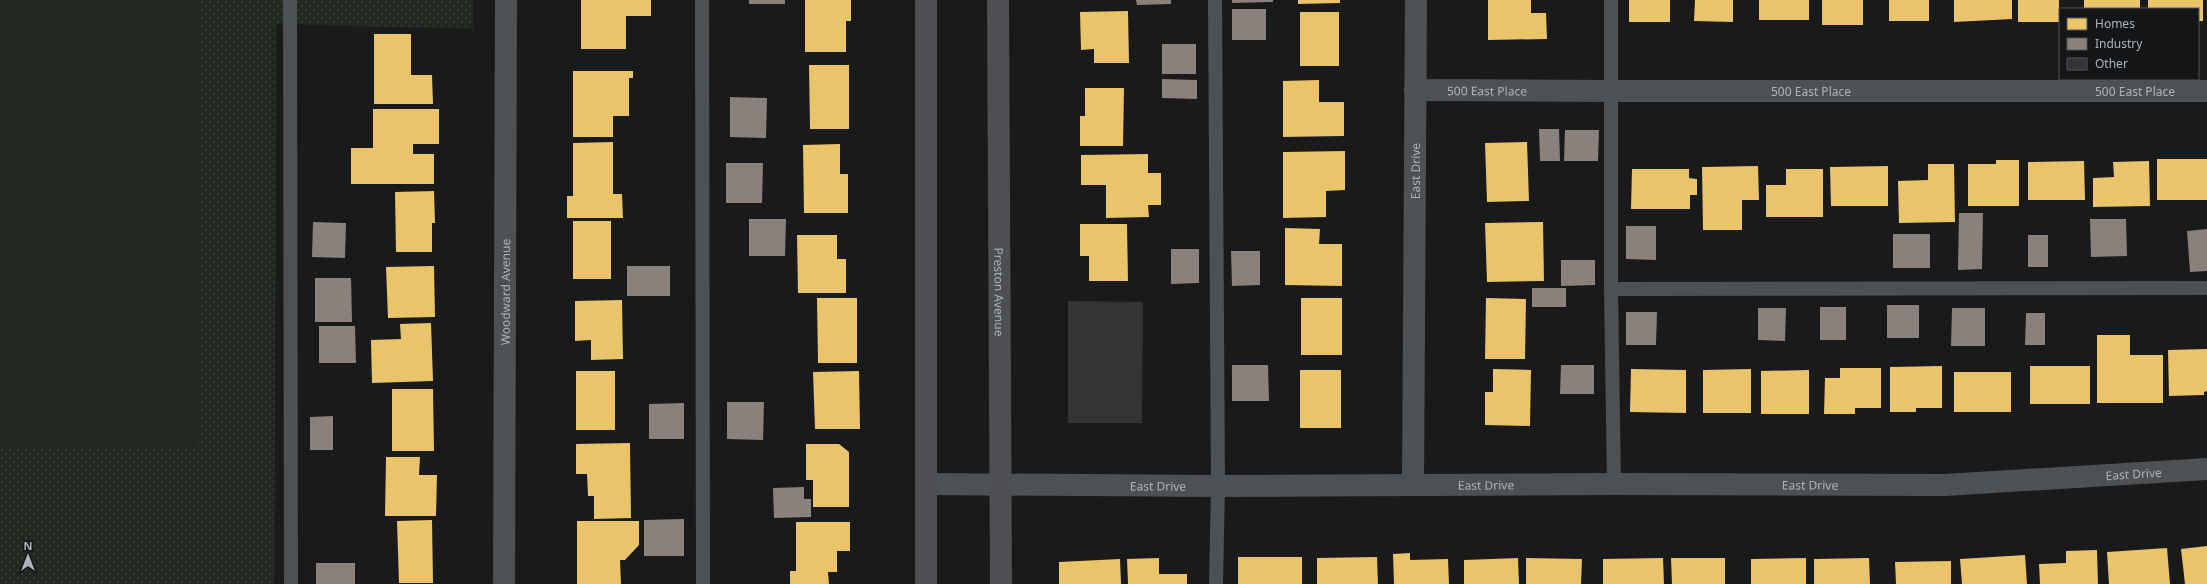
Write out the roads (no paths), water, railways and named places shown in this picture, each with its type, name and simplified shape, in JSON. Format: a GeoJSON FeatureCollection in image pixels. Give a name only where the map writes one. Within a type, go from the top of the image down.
{"type":"FeatureCollection","features":[{"type":"Feature","properties":{"kind":"main road"},"geometry":{"type":"LineString","coordinates":[[926,0],[926,584]]}},
{"type":"Feature","properties":{"kind":"main road","name":"Preston Avenue"},"geometry":{"type":"LineString","coordinates":[[998,0],[1001,584]]}},
{"type":"Feature","properties":{"kind":"street","name":"Woodward Avenue"},"geometry":{"type":"LineString","coordinates":[[504,584],[506,0]]}},
{"type":"Feature","properties":{"kind":"street","name":"East Drive"},"geometry":{"type":"LineString","coordinates":[[1413,485],[1416,0]]}},
{"type":"Feature","properties":{"kind":"street","name":"500 East Place"},"geometry":{"type":"LineString","coordinates":[[1415,90],[1611,92],[2207,91]]}},
{"type":"Feature","properties":{"kind":"street","name":"East Drive"},"geometry":{"type":"LineString","coordinates":[[926,484],[1218,486],[1614,484],[1945,485],[2207,469]]}},
{"type":"Feature","properties":{"kind":"lane"},"geometry":{"type":"LineString","coordinates":[[290,0],[291,584]]}},
{"type":"Feature","properties":{"kind":"lane"},"geometry":{"type":"LineString","coordinates":[[702,0],[703,584]]}},
{"type":"Feature","properties":{"kind":"lane"},"geometry":{"type":"LineString","coordinates":[[1215,0],[1218,486],[1216,584]]}},
{"type":"Feature","properties":{"kind":"lane"},"geometry":{"type":"LineString","coordinates":[[1612,0],[1611,289],[1614,484]]}},
{"type":"Feature","properties":{"kind":"lane"},"geometry":{"type":"LineString","coordinates":[[1611,289],[2207,288]]}}]}
